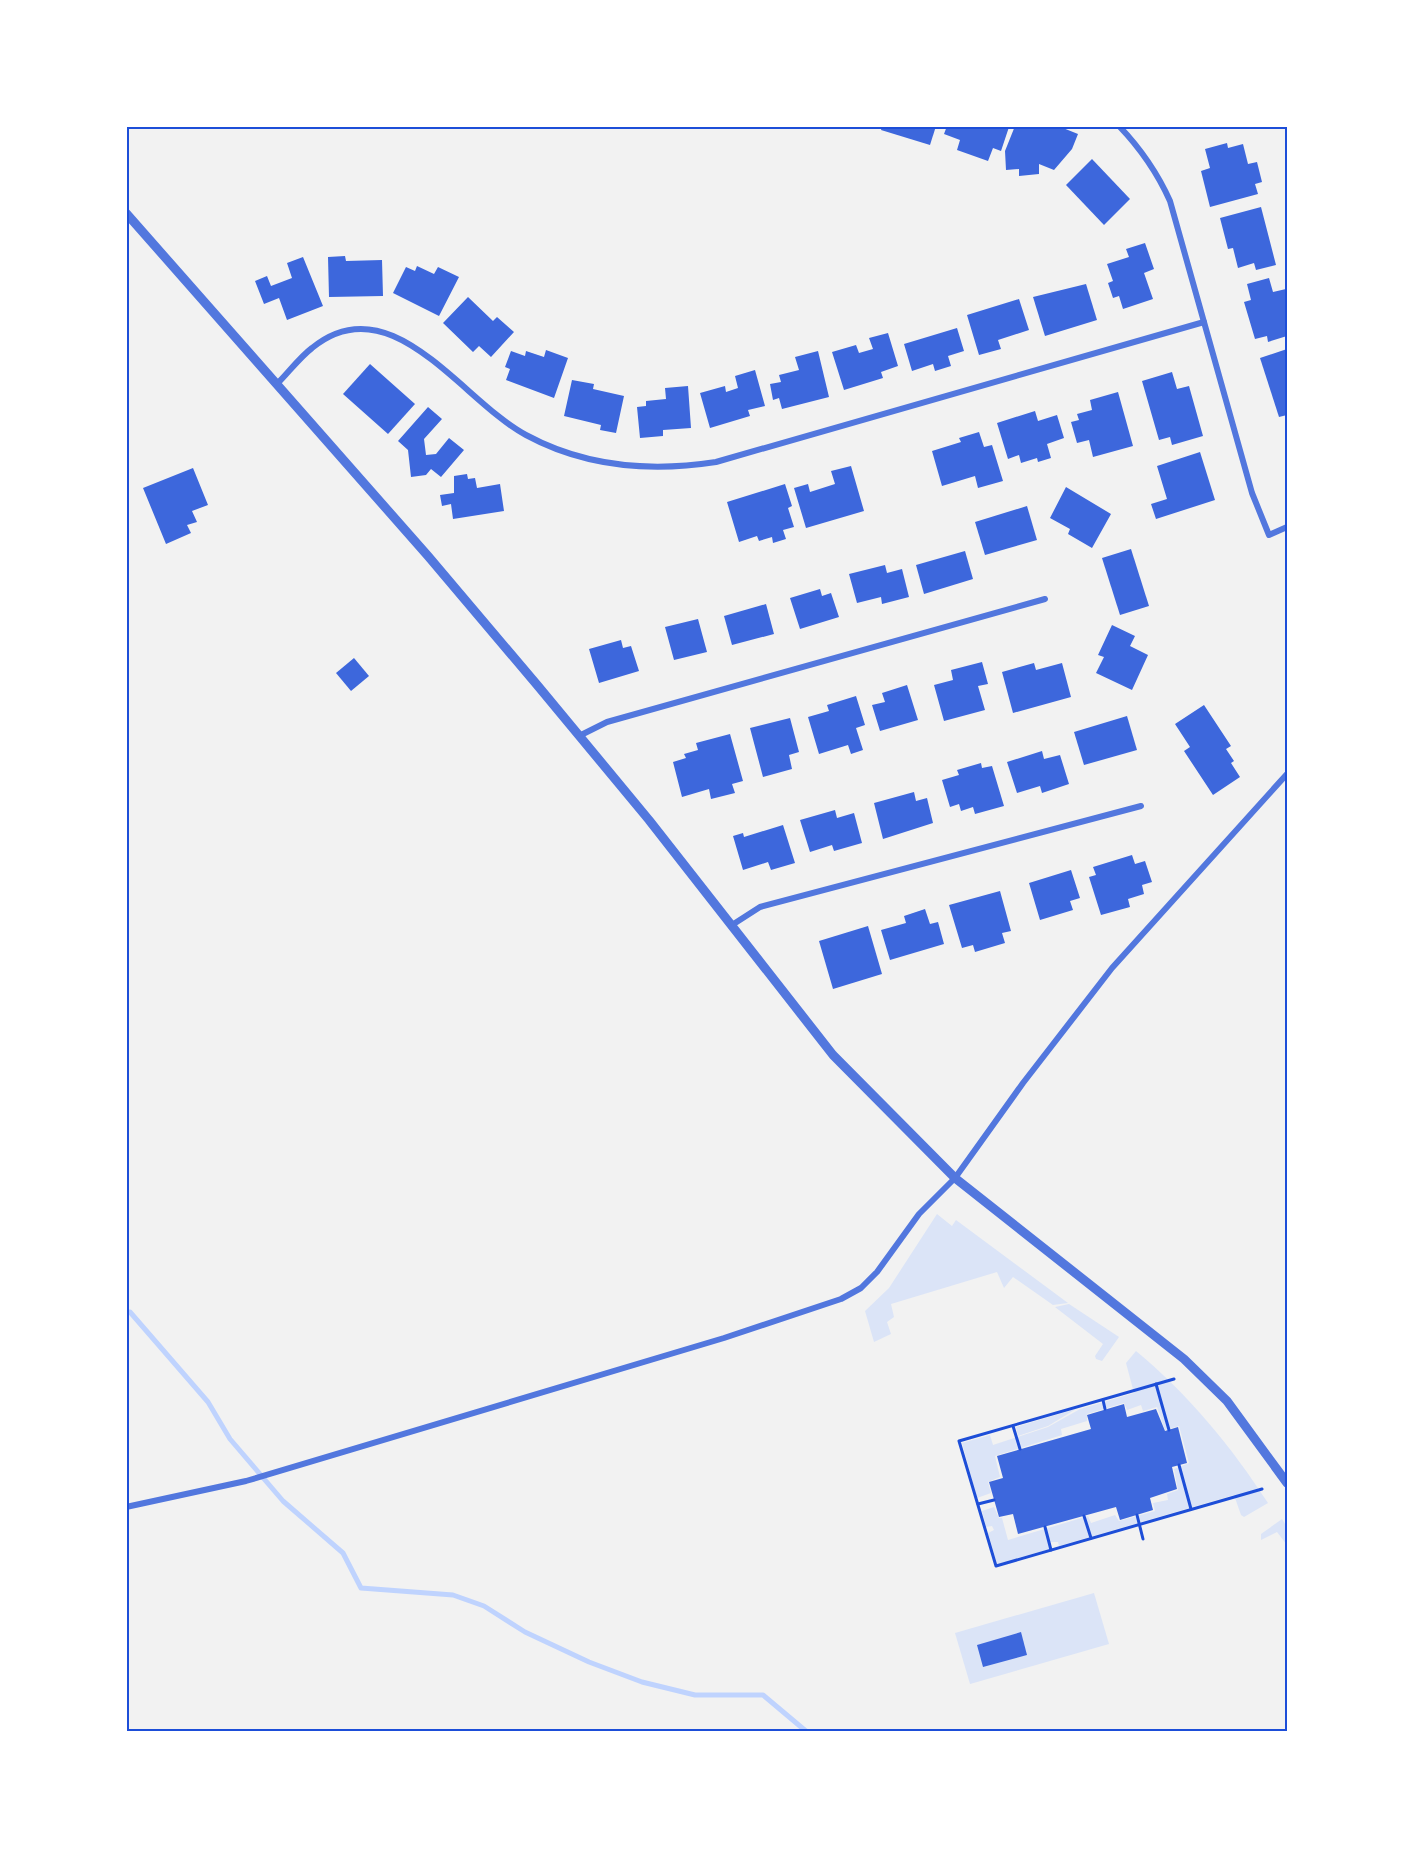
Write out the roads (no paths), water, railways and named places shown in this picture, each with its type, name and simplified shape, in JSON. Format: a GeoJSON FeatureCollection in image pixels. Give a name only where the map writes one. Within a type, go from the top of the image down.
{"type":"FeatureCollection","features":[{"type":"Feature","properties":{"kind":"street"},"geometry":{"type":"LineString","coordinates":[[1119,126],[1140,147],[1159,177],[1170,201],[1252,493],[1269,535],[1287,527]]}},
{"type":"Feature","properties":{"kind":"street"},"geometry":{"type":"LineString","coordinates":[[126,213],[428,556],[579,736],[833,1055],[955,1178],[1184,1359],[1227,1401],[1287,1483]]}},
{"type":"Feature","properties":{"kind":"street"},"geometry":{"type":"LineString","coordinates":[[277,384],[312,348],[338,332],[364,327],[390,332],[416,347],[489,410],[526,435],[582,458],[636,467],[673,468],[716,462],[1204,322]]}},
{"type":"Feature","properties":{"kind":"street"},"geometry":{"type":"LineString","coordinates":[[579,736],[607,722],[1045,599]]}},
{"type":"Feature","properties":{"kind":"street"},"geometry":{"type":"LineString","coordinates":[[126,1507],[246,1481],[724,1338],[841,1299],[861,1288],[877,1272],[919,1214],[955,1178],[1023,1083],[1112,968],[1287,774]]}},
{"type":"Feature","properties":{"kind":"street"},"geometry":{"type":"LineString","coordinates":[[732,926],[760,907],[1141,806]]}},
{"type":"Feature","properties":{"kind":"waterway"},"geometry":{"type":"LineString","coordinates":[[126,1313],[130,1312],[208,1402],[230,1439],[283,1501],[343,1553],[361,1588],[453,1595],[484,1606],[525,1632],[589,1662],[642,1682],[695,1695],[763,1695],[807,1732]]}}]}
